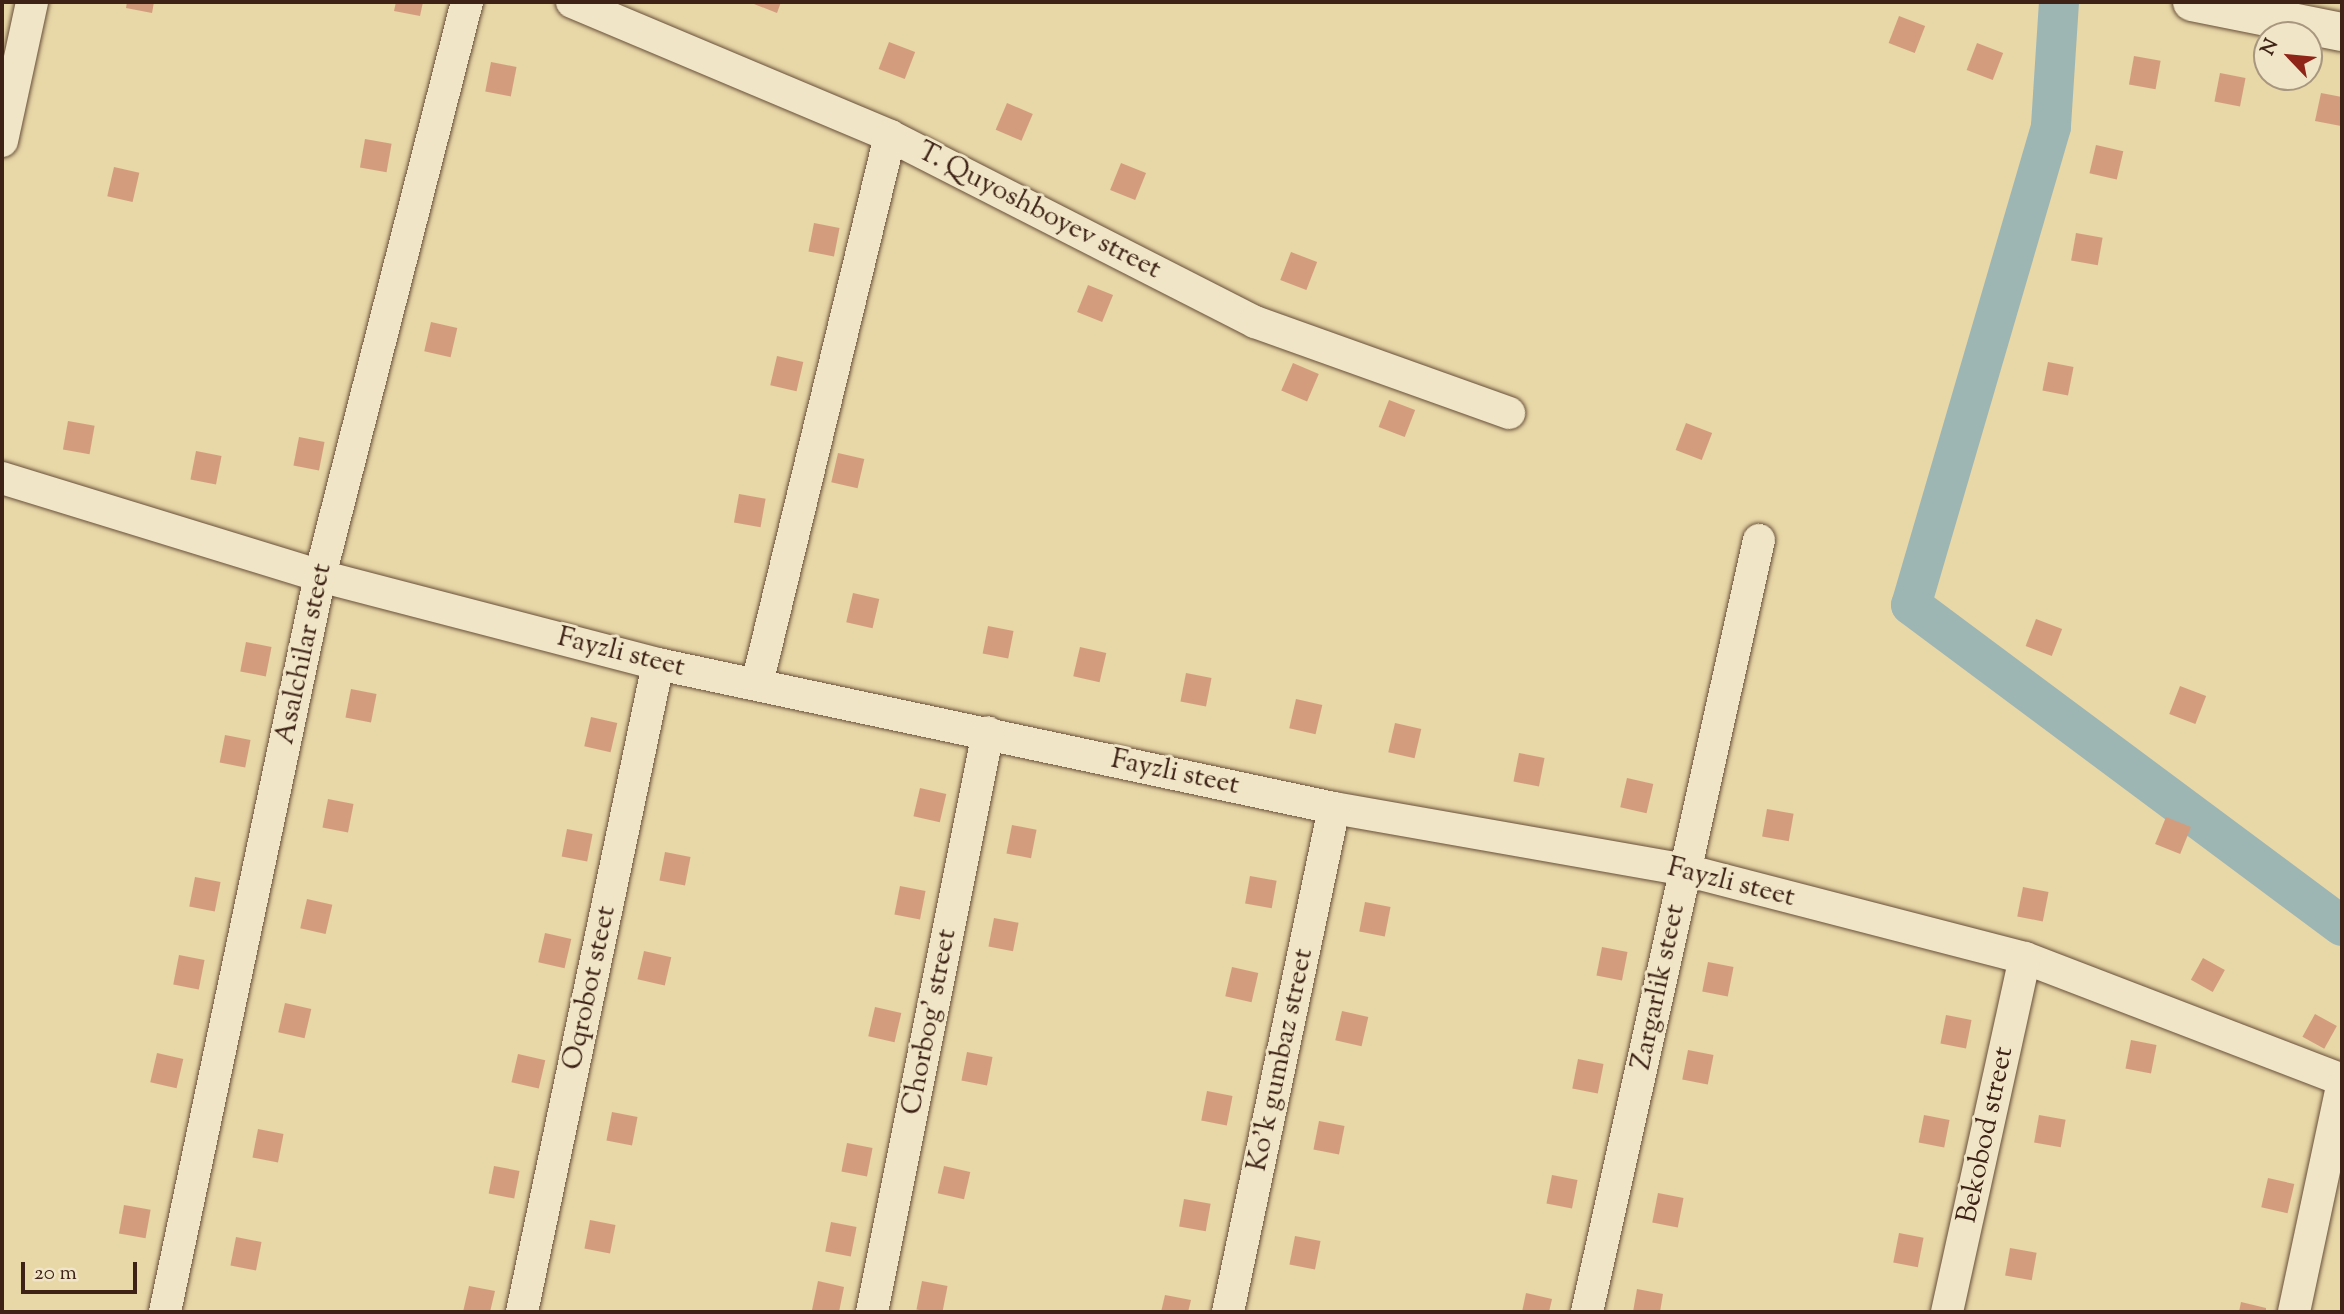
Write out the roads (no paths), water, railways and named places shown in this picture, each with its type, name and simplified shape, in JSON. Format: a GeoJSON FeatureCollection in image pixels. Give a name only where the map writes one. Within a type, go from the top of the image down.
{"type":"FeatureCollection","features":[{"type":"Feature","properties":{"kind":"street"},"geometry":{"type":"LineString","coordinates":[[2,141],[32,2]]}},
{"type":"Feature","properties":{"kind":"street","name":"Asalchilar steet"},"geometry":{"type":"LineString","coordinates":[[165,1312],[320,576],[467,2]]}},
{"type":"Feature","properties":{"kind":"street","name":"T. Quyoshboyev street"},"geometry":{"type":"LineString","coordinates":[[572,2],[890,136],[1255,322],[1509,413]]}},
{"type":"Feature","properties":{"kind":"street"},"geometry":{"type":"LineString","coordinates":[[2192,2],[2342,33]]}},
{"type":"Feature","properties":{"kind":"street"},"geometry":{"type":"LineString","coordinates":[[757,684],[890,136]]}},
{"type":"Feature","properties":{"kind":"street","name":"Fayzli steet"},"geometry":{"type":"LineString","coordinates":[[2,478],[320,576],[658,664],[988,732],[1334,808],[1685,870],[2025,958],[2342,1080]]}},
{"type":"Feature","properties":{"kind":"street","name":"Zargarlik steet"},"geometry":{"type":"LineString","coordinates":[[1587,1312],[1759,540]]}},
{"type":"Feature","properties":{"kind":"street","name":"Oqrobot steet"},"geometry":{"type":"LineString","coordinates":[[522,1312],[658,664]]}},
{"type":"Feature","properties":{"kind":"street","name":"Chorbog' street"},"geometry":{"type":"LineString","coordinates":[[872,1312],[988,732]]}},
{"type":"Feature","properties":{"kind":"street","name":"Ko'k gumbaz street"},"geometry":{"type":"LineString","coordinates":[[1228,1312],[1334,808]]}},
{"type":"Feature","properties":{"kind":"street","name":"Bekobod street"},"geometry":{"type":"LineString","coordinates":[[1947,1312],[2025,958]]}},
{"type":"Feature","properties":{"kind":"street"},"geometry":{"type":"LineString","coordinates":[[2294,1312],[2342,1087]]}},
{"type":"Feature","properties":{"kind":"waterway"},"geometry":{"type":"LineString","coordinates":[[2059,2],[2051,127],[1911,605],[2342,926]]}}]}
